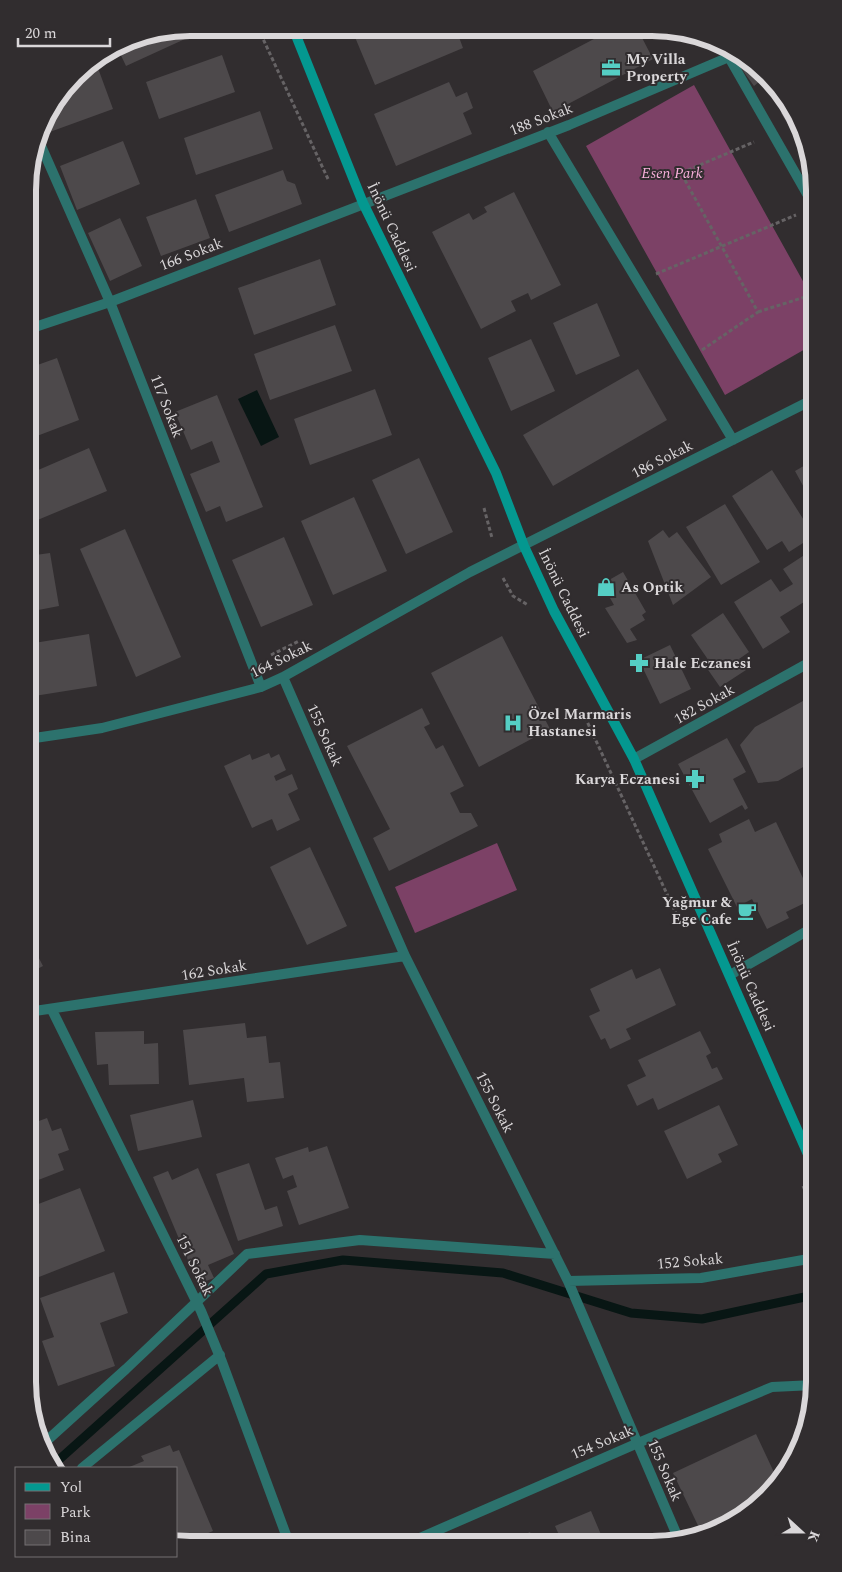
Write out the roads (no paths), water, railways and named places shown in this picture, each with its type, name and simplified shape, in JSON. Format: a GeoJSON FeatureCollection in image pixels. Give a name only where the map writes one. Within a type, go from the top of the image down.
{"type":"FeatureCollection","features":[{"type":"Feature","properties":{"kind":"street","name":"İnönü Caddesi"},"geometry":{"type":"LineString","coordinates":[[297,37],[363,203],[496,473],[524,546],[554,611],[634,759],[805,1148]]}},
{"type":"Feature","properties":{"kind":"street","name":"188 Sokak"},"geometry":{"type":"LineString","coordinates":[[363,203],[548,132],[725,55]]}},
{"type":"Feature","properties":{"kind":"street"},"geometry":{"type":"LineString","coordinates":[[729,57],[806,192]]}},
{"type":"Feature","properties":{"kind":"street"},"geometry":{"type":"LineString","coordinates":[[548,132],[733,440]]}},
{"type":"Feature","properties":{"kind":"street","name":"117 Sokak"},"geometry":{"type":"LineString","coordinates":[[42,148],[110,302],[261,687]]}},
{"type":"Feature","properties":{"kind":"street","name":"166 Sokak"},"geometry":{"type":"LineString","coordinates":[[36,327],[110,302],[363,203]]}},
{"type":"Feature","properties":{"kind":"street","name":"186 Sokak"},"geometry":{"type":"LineString","coordinates":[[524,546],[806,403]]}},
{"type":"Feature","properties":{"kind":"street","name":"164 Sokak"},"geometry":{"type":"LineString","coordinates":[[36,738],[102,728],[261,687],[284,677],[470,572],[524,546]]}},
{"type":"Feature","properties":{"kind":"street","name":"182 Sokak"},"geometry":{"type":"LineString","coordinates":[[634,759],[806,665]]}},
{"type":"Feature","properties":{"kind":"street","name":"155 Sokak"},"geometry":{"type":"LineString","coordinates":[[284,677],[405,956],[568,1281],[676,1534]]}},
{"type":"Feature","properties":{"kind":"street"},"geometry":{"type":"LineString","coordinates":[[730,975],[805,932]]}},
{"type":"Feature","properties":{"kind":"street","name":"162 Sokak"},"geometry":{"type":"LineString","coordinates":[[36,1011],[405,956]]}},
{"type":"Feature","properties":{"kind":"street","name":"151 Sokak"},"geometry":{"type":"LineString","coordinates":[[52,1010],[197,1303],[220,1355],[286,1536]]}},
{"type":"Feature","properties":{"kind":"street"},"geometry":{"type":"LineString","coordinates":[[48,1440],[197,1303],[247,1254],[360,1240],[554,1254]]}},
{"type":"Feature","properties":{"kind":"street","name":"152 Sokak"},"geometry":{"type":"LineString","coordinates":[[568,1281],[701,1278],[805,1260]]}},
{"type":"Feature","properties":{"kind":"street"},"geometry":{"type":"LineString","coordinates":[[83,1467],[220,1355]]}},
{"type":"Feature","properties":{"kind":"street","name":"154 Sokak"},"geometry":{"type":"LineString","coordinates":[[424,1536],[638,1443],[772,1388],[805,1386]]}},
{"type":"Feature","properties":{"kind":"waterway"},"geometry":{"type":"LineString","coordinates":[[58,1460],[266,1274],[343,1260],[503,1273],[631,1313],[702,1319],[805,1297]]}},
{"type":"Feature","properties":{"kind":"place","name":"My Villa Property"},"geometry":{"type":"Point","coordinates":[611,68]}},
{"type":"Feature","properties":{"kind":"place","name":"As Optik"},"geometry":{"type":"Point","coordinates":[606,587]}},
{"type":"Feature","properties":{"kind":"place","name":"Hale Eczanesi"},"geometry":{"type":"Point","coordinates":[639,663]}},
{"type":"Feature","properties":{"kind":"place","name":"Özel Marmaris Hastanesi"},"geometry":{"type":"Point","coordinates":[513,723]}},
{"type":"Feature","properties":{"kind":"place","name":"Karya Eczanesi"},"geometry":{"type":"Point","coordinates":[695,779]}},
{"type":"Feature","properties":{"kind":"place","name":"Yağmur & Ege Cafe"},"geometry":{"type":"Point","coordinates":[747,911]}},
{"type":"Feature","properties":{"kind":"park label","name":"Esen Park"},"geometry":{"type":"Point","coordinates":[672,173]}}]}
